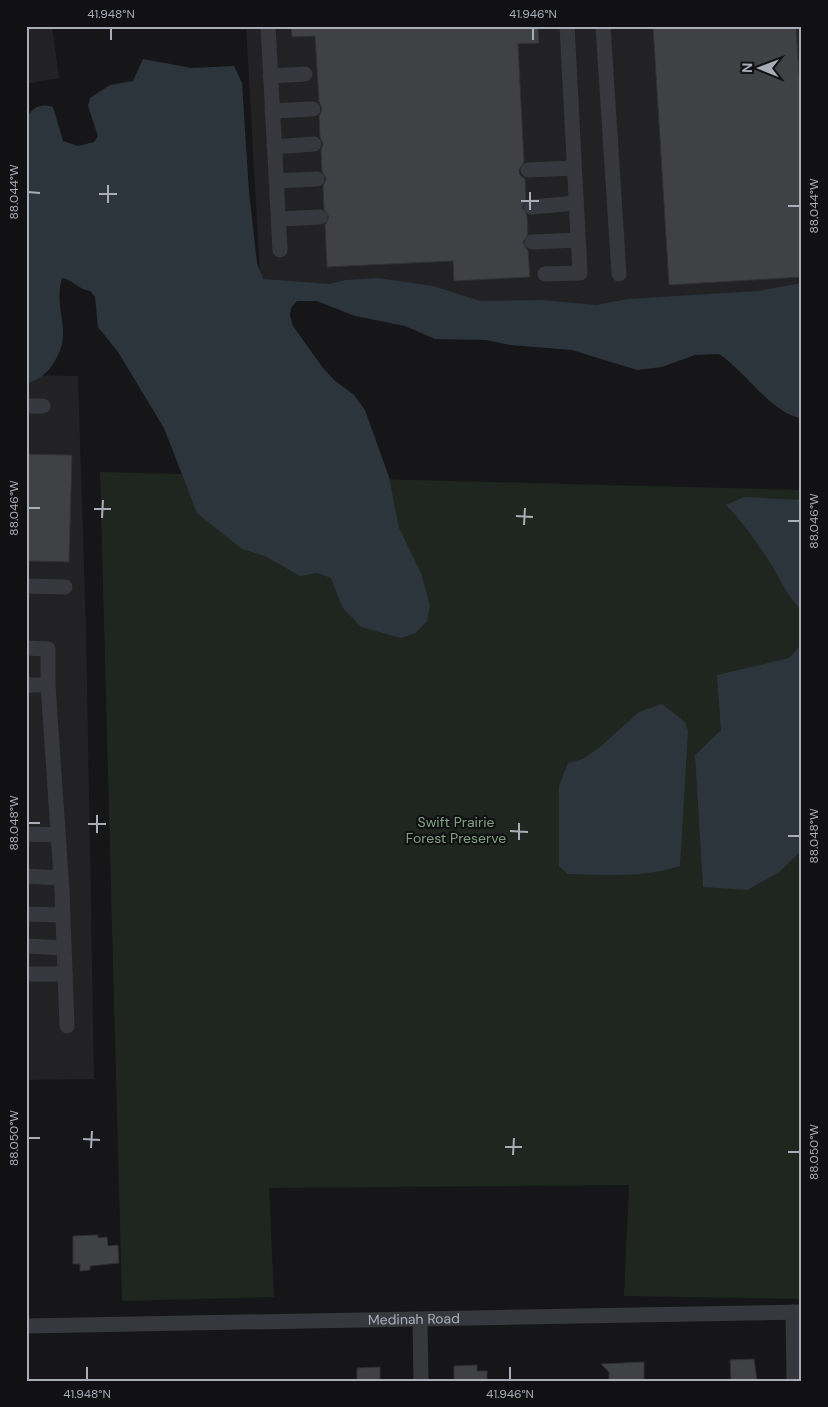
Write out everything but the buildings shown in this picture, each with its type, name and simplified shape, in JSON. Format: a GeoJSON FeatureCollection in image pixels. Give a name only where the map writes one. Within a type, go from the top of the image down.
{"type":"FeatureCollection","features":[{"type":"Feature","properties":{"kind":"street"},"geometry":{"type":"LineString","coordinates":[[268,26],[280,250]]}},
{"type":"Feature","properties":{"kind":"street"},"geometry":{"type":"LineString","coordinates":[[546,274],[580,273],[567,26]]}},
{"type":"Feature","properties":{"kind":"street"},"geometry":{"type":"LineString","coordinates":[[604,26],[619,274]]}},
{"type":"Feature","properties":{"kind":"street"},"geometry":{"type":"LineString","coordinates":[[270,76],[305,74]]}},
{"type":"Feature","properties":{"kind":"street"},"geometry":{"type":"LineString","coordinates":[[272,111],[313,109]]}},
{"type":"Feature","properties":{"kind":"street"},"geometry":{"type":"LineString","coordinates":[[274,147],[314,144]]}},
{"type":"Feature","properties":{"kind":"street"},"geometry":{"type":"LineString","coordinates":[[528,170],[574,168]]}},
{"type":"Feature","properties":{"kind":"street"},"geometry":{"type":"LineString","coordinates":[[276,181],[317,179]]}},
{"type":"Feature","properties":{"kind":"street"},"geometry":{"type":"LineString","coordinates":[[531,207],[576,203]]}},
{"type":"Feature","properties":{"kind":"street"},"geometry":{"type":"LineString","coordinates":[[278,219],[320,217]]}},
{"type":"Feature","properties":{"kind":"street"},"geometry":{"type":"LineString","coordinates":[[532,242],[578,240]]}},
{"type":"Feature","properties":{"kind":"street"},"geometry":{"type":"LineString","coordinates":[[26,406],[43,406]]}},
{"type":"Feature","properties":{"kind":"street"},"geometry":{"type":"LineString","coordinates":[[26,586],[64,587]]}},
{"type":"Feature","properties":{"kind":"street"},"geometry":{"type":"LineString","coordinates":[[26,648],[48,649],[48,685],[61,878],[67,1026]]}},
{"type":"Feature","properties":{"kind":"street"},"geometry":{"type":"LineString","coordinates":[[26,685],[48,685]]}},
{"type":"Feature","properties":{"kind":"street"},"geometry":{"type":"LineString","coordinates":[[26,834],[58,834]]}},
{"type":"Feature","properties":{"kind":"street"},"geometry":{"type":"LineString","coordinates":[[26,876],[61,878]]}},
{"type":"Feature","properties":{"kind":"street"},"geometry":{"type":"LineString","coordinates":[[26,914],[63,915]]}},
{"type":"Feature","properties":{"kind":"street"},"geometry":{"type":"LineString","coordinates":[[26,946],[64,948]]}},
{"type":"Feature","properties":{"kind":"street"},"geometry":{"type":"LineString","coordinates":[[26,974],[65,974]]}},
{"type":"Feature","properties":{"kind":"street"},"geometry":{"type":"LineString","coordinates":[[794,1381],[797,1312]]}},
{"type":"Feature","properties":{"kind":"street","name":"Medinah Road"},"geometry":{"type":"LineString","coordinates":[[26,1326],[797,1312]]}},
{"type":"Feature","properties":{"kind":"street"},"geometry":{"type":"LineString","coordinates":[[420,1320],[421,1381]]}},
{"type":"Feature","properties":{"kind":"shaded area"},"geometry":{"type":"Polygon","coordinates":[[[26,26],[52,26],[59,78],[26,84],[26,26]]]}},
{"type":"Feature","properties":{"kind":"shaded area"},"geometry":{"type":"Polygon","coordinates":[[[246,26],[802,26],[802,327],[261,292],[246,26]]]}},
{"type":"Feature","properties":{"kind":"shaded area"},"geometry":{"type":"Polygon","coordinates":[[[143,59],[192,68],[234,66],[242,83],[249,192],[257,263],[263,279],[330,284],[346,280],[378,278],[433,286],[480,301],[541,300],[596,305],[628,299],[758,291],[802,283],[802,418],[791,415],[770,401],[719,354],[695,355],[662,367],[637,370],[572,350],[510,345],[486,340],[435,339],[405,326],[355,316],[317,301],[297,301],[291,308],[290,316],[293,326],[323,368],[334,380],[354,395],[365,410],[389,477],[399,528],[421,573],[430,605],[427,621],[416,633],[401,638],[361,627],[342,607],[331,578],[317,573],[300,576],[265,556],[242,549],[197,513],[164,428],[118,352],[98,327],[95,297],[90,291],[62,278],[60,299],[63,337],[61,347],[48,370],[41,377],[26,384],[26,118],[31,111],[38,107],[45,105],[53,107],[63,141],[78,146],[94,142],[98,136],[88,106],[90,98],[110,85],[133,81],[143,59]]]}},
{"type":"Feature","properties":{"kind":"shaded area"},"geometry":{"type":"Polygon","coordinates":[[[26,375],[78,376],[86,630],[94,1079],[26,1080],[26,375]]]}},
{"type":"Feature","properties":{"kind":"shaded area"},"geometry":{"type":"Polygon","coordinates":[[[744,497],[802,500],[802,610],[788,594],[750,533],[726,505],[744,497]]]}},
{"type":"Feature","properties":{"kind":"shaded area"},"geometry":{"type":"Polygon","coordinates":[[[802,644],[802,850],[778,873],[747,890],[703,887],[695,755],[721,730],[717,675],[789,658],[802,644]]]}},
{"type":"Feature","properties":{"kind":"shaded area"},"geometry":{"type":"Polygon","coordinates":[[[662,704],[685,722],[688,731],[680,866],[638,874],[568,874],[559,866],[559,786],[568,763],[583,759],[599,748],[639,712],[662,704]]]}},
{"type":"Feature","properties":{"kind":"green space","name":"Swift Prairie Forest Preserve"},"geometry":{"type":"Polygon","coordinates":[[[100,472],[802,490],[802,1299],[624,1296],[629,1185],[269,1188],[274,1297],[122,1301],[100,472]]]}}]}
